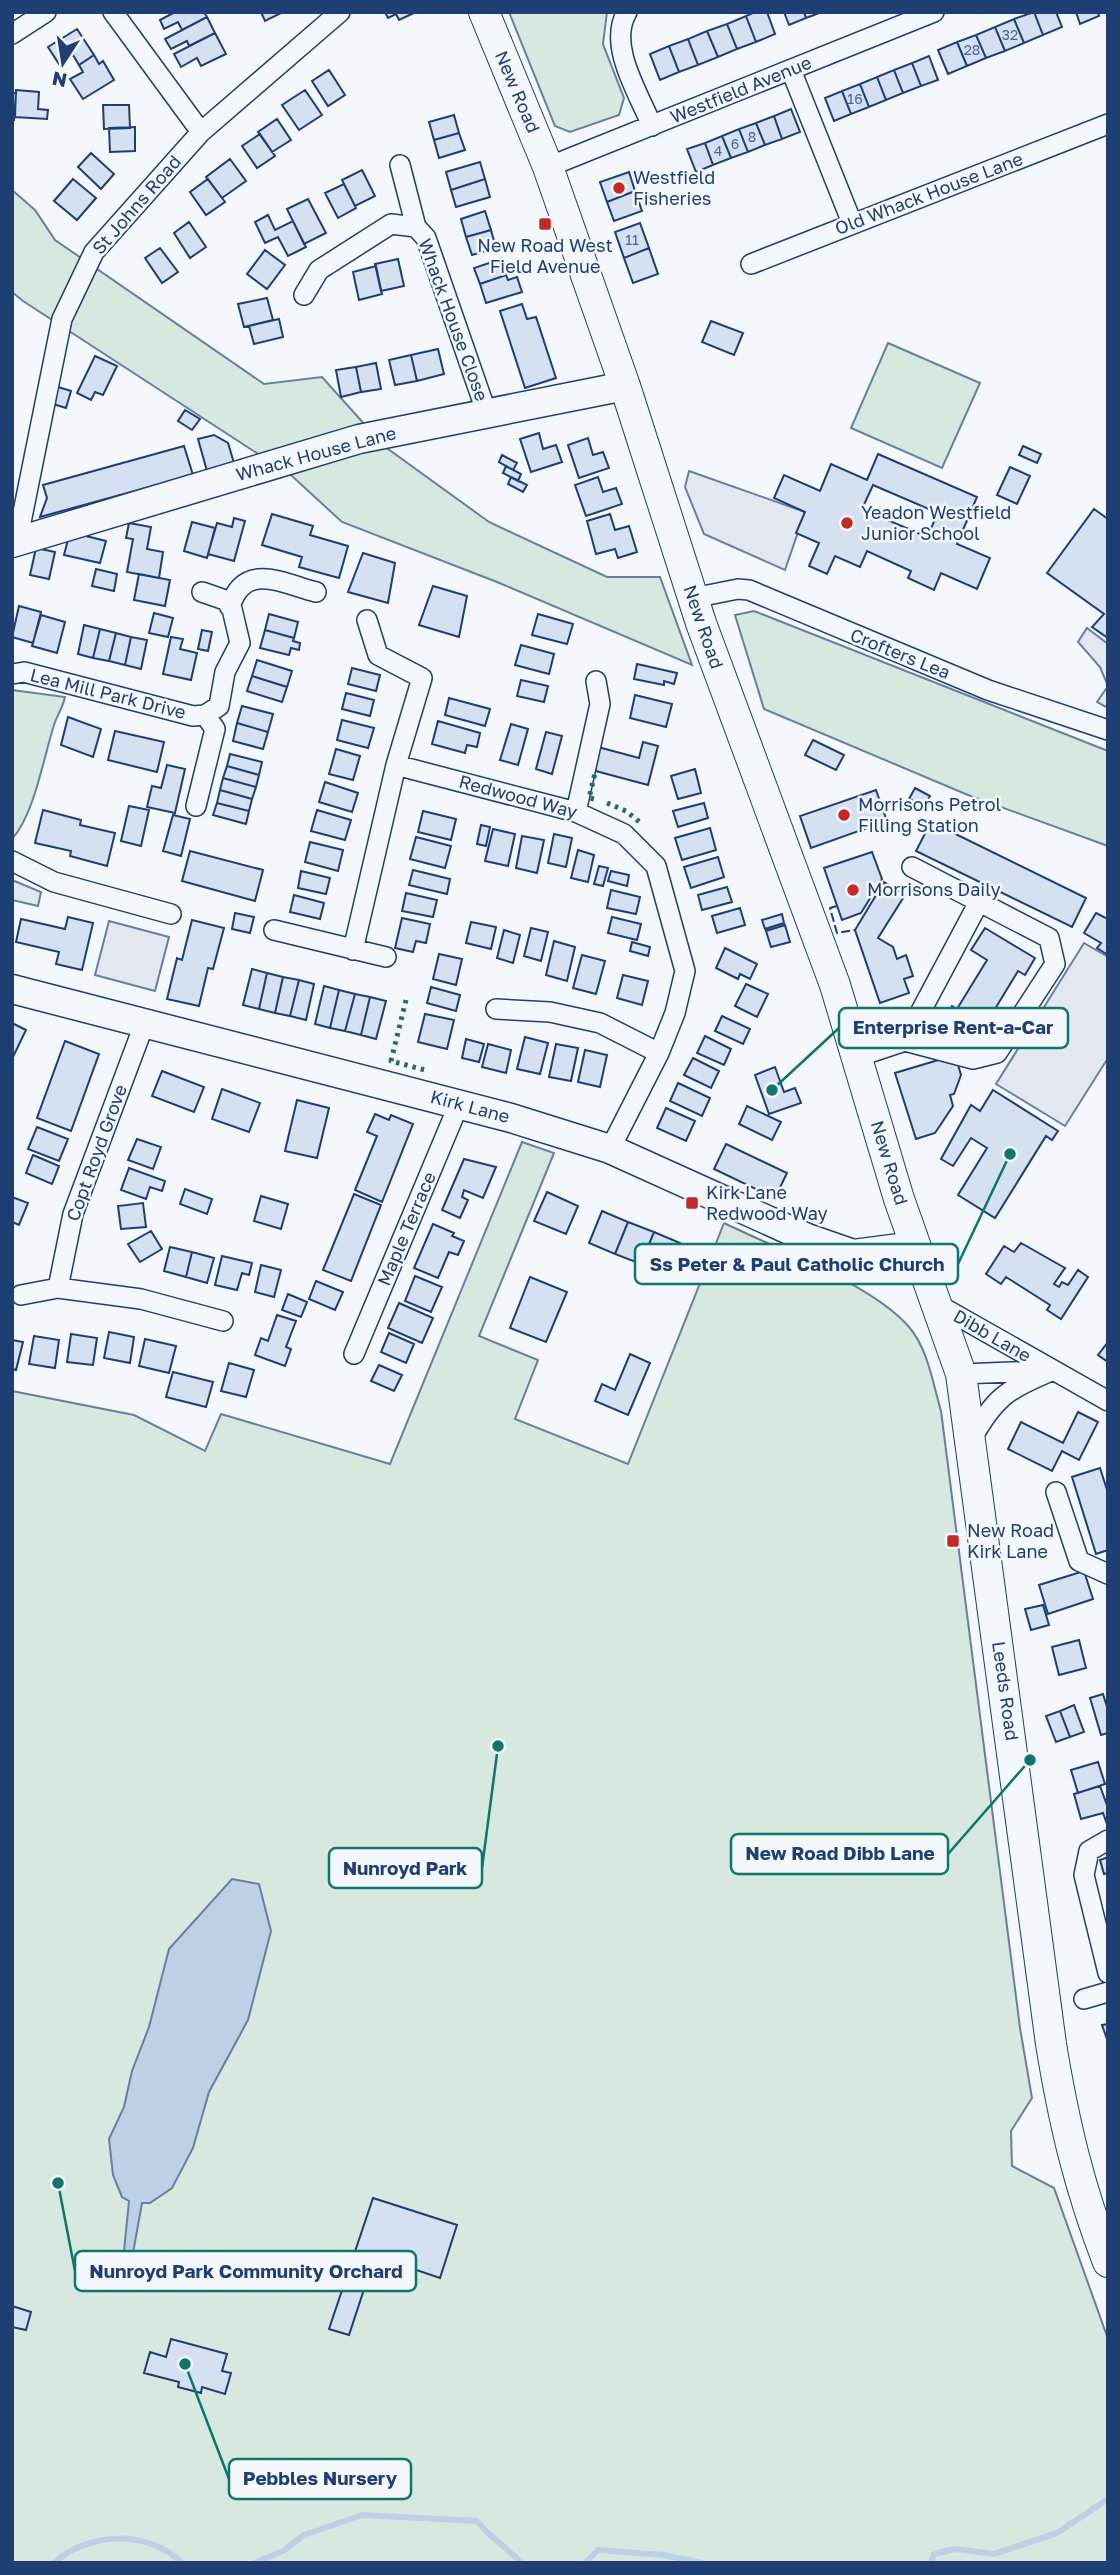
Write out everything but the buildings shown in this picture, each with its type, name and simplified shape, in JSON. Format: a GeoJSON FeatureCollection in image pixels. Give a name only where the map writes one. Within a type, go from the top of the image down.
{"type":"FeatureCollection","features":[{"type":"Feature","properties":{"kind":"main road","name":"New Road"},"geometry":{"type":"LineString","coordinates":[[484,12],[548,167],[625,386],[697,610],[835,985],[915,1245]]}},
{"type":"Feature","properties":{"kind":"main road","name":"Leeds Road"},"geometry":{"type":"LineString","coordinates":[[915,1245],[961,1374],[1052,2054],[1068,2141],[1085,2204],[1108,2262]]}},
{"type":"Feature","properties":{"kind":"street"},"geometry":{"type":"LineString","coordinates":[[12,34],[46,12]]}},
{"type":"Feature","properties":{"kind":"street"},"geometry":{"type":"LineString","coordinates":[[113,12],[201,132]]}},
{"type":"Feature","properties":{"kind":"street","name":"St Johns Road"},"geometry":{"type":"LineString","coordinates":[[15,542],[62,320],[94,252],[201,132],[340,12]]}},
{"type":"Feature","properties":{"kind":"street"},"geometry":{"type":"LineString","coordinates":[[626,12],[621,22],[621,50],[652,126]]}},
{"type":"Feature","properties":{"kind":"street","name":"Westfield Avenue"},"geometry":{"type":"LineString","coordinates":[[548,167],[934,12]]}},
{"type":"Feature","properties":{"kind":"street"},"geometry":{"type":"LineString","coordinates":[[791,70],[852,223]]}},
{"type":"Feature","properties":{"kind":"street","name":"Old Whack House Lane"},"geometry":{"type":"LineString","coordinates":[[751,264],[1108,124]]}},
{"type":"Feature","properties":{"kind":"street","name":"Whack House Close"},"geometry":{"type":"LineString","coordinates":[[400,165],[416,227],[426,237],[487,414]]}},
{"type":"Feature","properties":{"kind":"street","name":"Whack House Close"},"geometry":{"type":"LineString","coordinates":[[304,295],[319,270],[391,224],[416,227]]}},
{"type":"Feature","properties":{"kind":"street","name":"Whack House Lane"},"geometry":{"type":"LineString","coordinates":[[15,542],[359,439],[625,386]]}},
{"type":"Feature","properties":{"kind":"street"},"geometry":{"type":"LineString","coordinates":[[202,592],[225,600],[230,607],[242,584],[252,579],[267,579],[316,592]]}},
{"type":"Feature","properties":{"kind":"street","name":"Crofters Lea"},"geometry":{"type":"LineString","coordinates":[[697,610],[738,589],[749,590],[988,690],[1108,730]]}},
{"type":"Feature","properties":{"kind":"street","name":"Lea Mill Park Drive"},"geometry":{"type":"LineString","coordinates":[[12,674],[24,671],[193,716],[205,715],[219,706],[225,672],[240,643],[230,607]]}},
{"type":"Feature","properties":{"kind":"street"},"geometry":{"type":"LineString","coordinates":[[353,950],[396,765],[422,678],[378,655],[367,620]]}},
{"type":"Feature","properties":{"kind":"street"},"geometry":{"type":"LineString","coordinates":[[576,812],[600,704],[596,681]]}},
{"type":"Feature","properties":{"kind":"street","name":"Lea Mill Park Drive"},"geometry":{"type":"LineString","coordinates":[[196,806],[215,729],[205,715]]}},
{"type":"Feature","properties":{"kind":"street","name":"Redwood Way"},"geometry":{"type":"LineString","coordinates":[[396,765],[576,812],[624,834],[656,866],[685,971],[675,1013],[659,1053],[610,1149]]}},
{"type":"Feature","properties":{"kind":"street"},"geometry":{"type":"LineString","coordinates":[[12,861],[54,882],[171,914]]}},
{"type":"Feature","properties":{"kind":"street"},"geometry":{"type":"LineString","coordinates":[[857,1057],[905,1041],[973,1059],[997,1054],[1055,964],[1049,938],[912,867]]}},
{"type":"Feature","properties":{"kind":"street"},"geometry":{"type":"LineString","coordinates":[[905,1041],[979,902]]}},
{"type":"Feature","properties":{"kind":"street"},"geometry":{"type":"LineString","coordinates":[[274,930],[386,957]]}},
{"type":"Feature","properties":{"kind":"street","name":"Kirk Lane"},"geometry":{"type":"LineString","coordinates":[[12,989],[459,1104],[610,1149],[807,1238],[853,1254],[915,1245]]}},
{"type":"Feature","properties":{"kind":"street"},"geometry":{"type":"LineString","coordinates":[[496,1009],[550,1012],[600,1023],[659,1053]]}},
{"type":"Feature","properties":{"kind":"street","name":"Copt Royd Grove"},"geometry":{"type":"LineString","coordinates":[[58,1287],[73,1214],[145,1022]]}},
{"type":"Feature","properties":{"kind":"street","name":"Maple Terrace"},"geometry":{"type":"LineString","coordinates":[[354,1354],[459,1104]]}},
{"type":"Feature","properties":{"kind":"street"},"geometry":{"type":"LineString","coordinates":[[21,1295],[58,1287],[141,1299],[223,1321]]}},
{"type":"Feature","properties":{"kind":"street","name":"Dibb Lane"},"geometry":{"type":"LineString","coordinates":[[933,1301],[1051,1371],[1108,1401]]}},
{"type":"Feature","properties":{"kind":"street","name":"Dibb Lane"},"geometry":{"type":"LineString","coordinates":[[961,1374],[1051,1371]]}},
{"type":"Feature","properties":{"kind":"street","name":"Dibb Lane"},"geometry":{"type":"LineString","coordinates":[[970,1441],[989,1409],[1010,1389],[1051,1371]]}},
{"type":"Feature","properties":{"kind":"street"},"geometry":{"type":"LineString","coordinates":[[1056,1492],[1079,1561],[1108,1574]]}},
{"type":"Feature","properties":{"kind":"street"},"geometry":{"type":"LineString","coordinates":[[1108,1840],[1089,1851],[1084,1875],[1108,1972]]}},
{"type":"Feature","properties":{"kind":"street"},"geometry":{"type":"LineString","coordinates":[[1084,1999],[1108,1992]]}},
{"type":"Feature","properties":{"kind":"shaded area"},"geometry":{"type":"Polygon","coordinates":[[[509,12],[607,12],[603,44],[624,98],[619,115],[570,132],[555,126],[509,12]]]}},
{"type":"Feature","properties":{"kind":"shaded area"},"geometry":{"type":"Polygon","coordinates":[[[12,190],[35,210],[55,240],[264,384],[322,377],[384,446],[489,522],[607,577],[660,577],[692,665],[497,582],[342,522],[292,476],[23,301],[12,292],[12,190]]]}},
{"type":"Feature","properties":{"kind":"shaded area"},"geometry":{"type":"Polygon","coordinates":[[[888,343],[980,383],[942,468],[851,428],[888,343]]]}},
{"type":"Feature","properties":{"kind":"shaded area"},"geometry":{"type":"Polygon","coordinates":[[[689,471],[805,512],[785,570],[704,534],[685,487],[689,471]]]}},
{"type":"Feature","properties":{"kind":"shaded area"},"geometry":{"type":"Polygon","coordinates":[[[754,611],[1108,751],[1108,846],[968,795],[764,709],[735,615],[754,611]]]}},
{"type":"Feature","properties":{"kind":"shaded area"},"geometry":{"type":"Polygon","coordinates":[[[1087,628],[1108,644],[1108,686],[1100,667],[1078,642],[1087,628]]]}},
{"type":"Feature","properties":{"kind":"shaded area"},"geometry":{"type":"Polygon","coordinates":[[[1108,686],[1108,708],[1097,702],[1108,686]]]}},
{"type":"Feature","properties":{"kind":"shaded area"},"geometry":{"type":"Polygon","coordinates":[[[12,690],[65,697],[33,799],[27,815],[12,839],[12,690]]]}},
{"type":"Feature","properties":{"kind":"shaded area"},"geometry":{"type":"Polygon","coordinates":[[[12,880],[41,892],[38,906],[12,900],[12,880]]]}},
{"type":"Feature","properties":{"kind":"shaded area"},"geometry":{"type":"Polygon","coordinates":[[[109,921],[169,937],[155,991],[95,975],[109,921]]]}},
{"type":"Feature","properties":{"kind":"shaded area"},"geometry":{"type":"Polygon","coordinates":[[[1084,943],[1108,957],[1108,1058],[1065,1126],[996,1084],[1084,943]]]}},
{"type":"Feature","properties":{"kind":"shaded area"},"geometry":{"type":"Polygon","coordinates":[[[522,1142],[554,1153],[479,1336],[538,1360],[515,1419],[628,1464],[724,1223],[848,1282],[893,1311],[909,1327],[921,1346],[941,1411],[1020,2028],[1032,2098],[1011,2131],[1012,2166],[1054,2188],[1108,2339],[1108,2563],[12,2563],[12,1391],[134,1415],[205,1451],[221,1414],[390,1464],[522,1142]]]}},
{"type":"Feature","properties":{"kind":"water"},"geometry":{"type":"Polygon","coordinates":[[[232,1879],[259,1884],[271,1931],[248,2020],[209,2092],[193,2148],[172,2188],[150,2203],[142,2203],[133,2253],[124,2251],[129,2201],[122,2197],[113,2175],[109,2139],[124,2107],[132,2071],[149,2027],[169,1949],[232,1879]]]}},
{"type":"Feature","properties":{"kind":"waterway"},"geometry":{"type":"LineString","coordinates":[[931,2563],[934,2554],[955,2549],[994,2554],[1057,2533],[1108,2499]]}},
{"type":"Feature","properties":{"kind":"waterway"},"geometry":{"type":"LineString","coordinates":[[255,2563],[283,2551],[304,2535],[362,2515],[477,2521],[521,2563]]}},
{"type":"Feature","properties":{"kind":"waterway"},"geometry":{"type":"LineString","coordinates":[[54,2563],[84,2545],[100,2540],[118,2539],[152,2544],[182,2563]]}},
{"type":"Feature","properties":{"kind":"waterway"},"geometry":{"type":"LineString","coordinates":[[585,2563],[598,2550],[663,2555],[702,2563]]}},
{"type":"Feature","properties":{"kind":"hedge"},"geometry":{"type":"LineString","coordinates":[[594,799],[589,798],[595,773]]}},
{"type":"Feature","properties":{"kind":"hedge"},"geometry":{"type":"LineString","coordinates":[[607,803],[626,811],[642,824]]}},
{"type":"Feature","properties":{"kind":"hedge"},"geometry":{"type":"LineString","coordinates":[[406,1000],[391,1061],[425,1070]]}},
{"type":"Feature","properties":{"kind":"fence"},"geometry":{"type":"LineString","coordinates":[[837,906],[830,908],[837,933],[855,930]]}},
{"type":"Feature","properties":{"kind":"place","name":"Westfield Fisheries"},"geometry":{"type":"Point","coordinates":[619,188]}},
{"type":"Feature","properties":{"kind":"place","name":"New Road West Field Avenue"},"geometry":{"type":"Point","coordinates":[545,224]}},
{"type":"Feature","properties":{"kind":"place","name":"Yeadon Westfield Junior School"},"geometry":{"type":"Point","coordinates":[847,523]}},
{"type":"Feature","properties":{"kind":"place","name":"Morrisons Petrol Filling Station"},"geometry":{"type":"Point","coordinates":[844,815]}},
{"type":"Feature","properties":{"kind":"place","name":"Morrisons Daily"},"geometry":{"type":"Point","coordinates":[853,890]}},
{"type":"Feature","properties":{"kind":"place","name":"Enterprise Rent-a-Car"},"geometry":{"type":"Point","coordinates":[772,1090]}},
{"type":"Feature","properties":{"kind":"place","name":"Ss Peter & Paul Catholic Church"},"geometry":{"type":"Point","coordinates":[1010,1154]}},
{"type":"Feature","properties":{"kind":"place","name":"Kirk Lane Redwood Way"},"geometry":{"type":"Point","coordinates":[692,1203]}},
{"type":"Feature","properties":{"kind":"place","name":"New Road Kirk Lane"},"geometry":{"type":"Point","coordinates":[953,1541]}},
{"type":"Feature","properties":{"kind":"place","name":"Nunroyd Park"},"geometry":{"type":"Point","coordinates":[498,1746]}},
{"type":"Feature","properties":{"kind":"place","name":"New Road Dibb Lane"},"geometry":{"type":"Point","coordinates":[1030,1760]}},
{"type":"Feature","properties":{"kind":"place","name":"Nunroyd Park Community Orchard"},"geometry":{"type":"Point","coordinates":[58,2183]}},
{"type":"Feature","properties":{"kind":"place","name":"Pebbles Nursery"},"geometry":{"type":"Point","coordinates":[185,2364]}}]}
